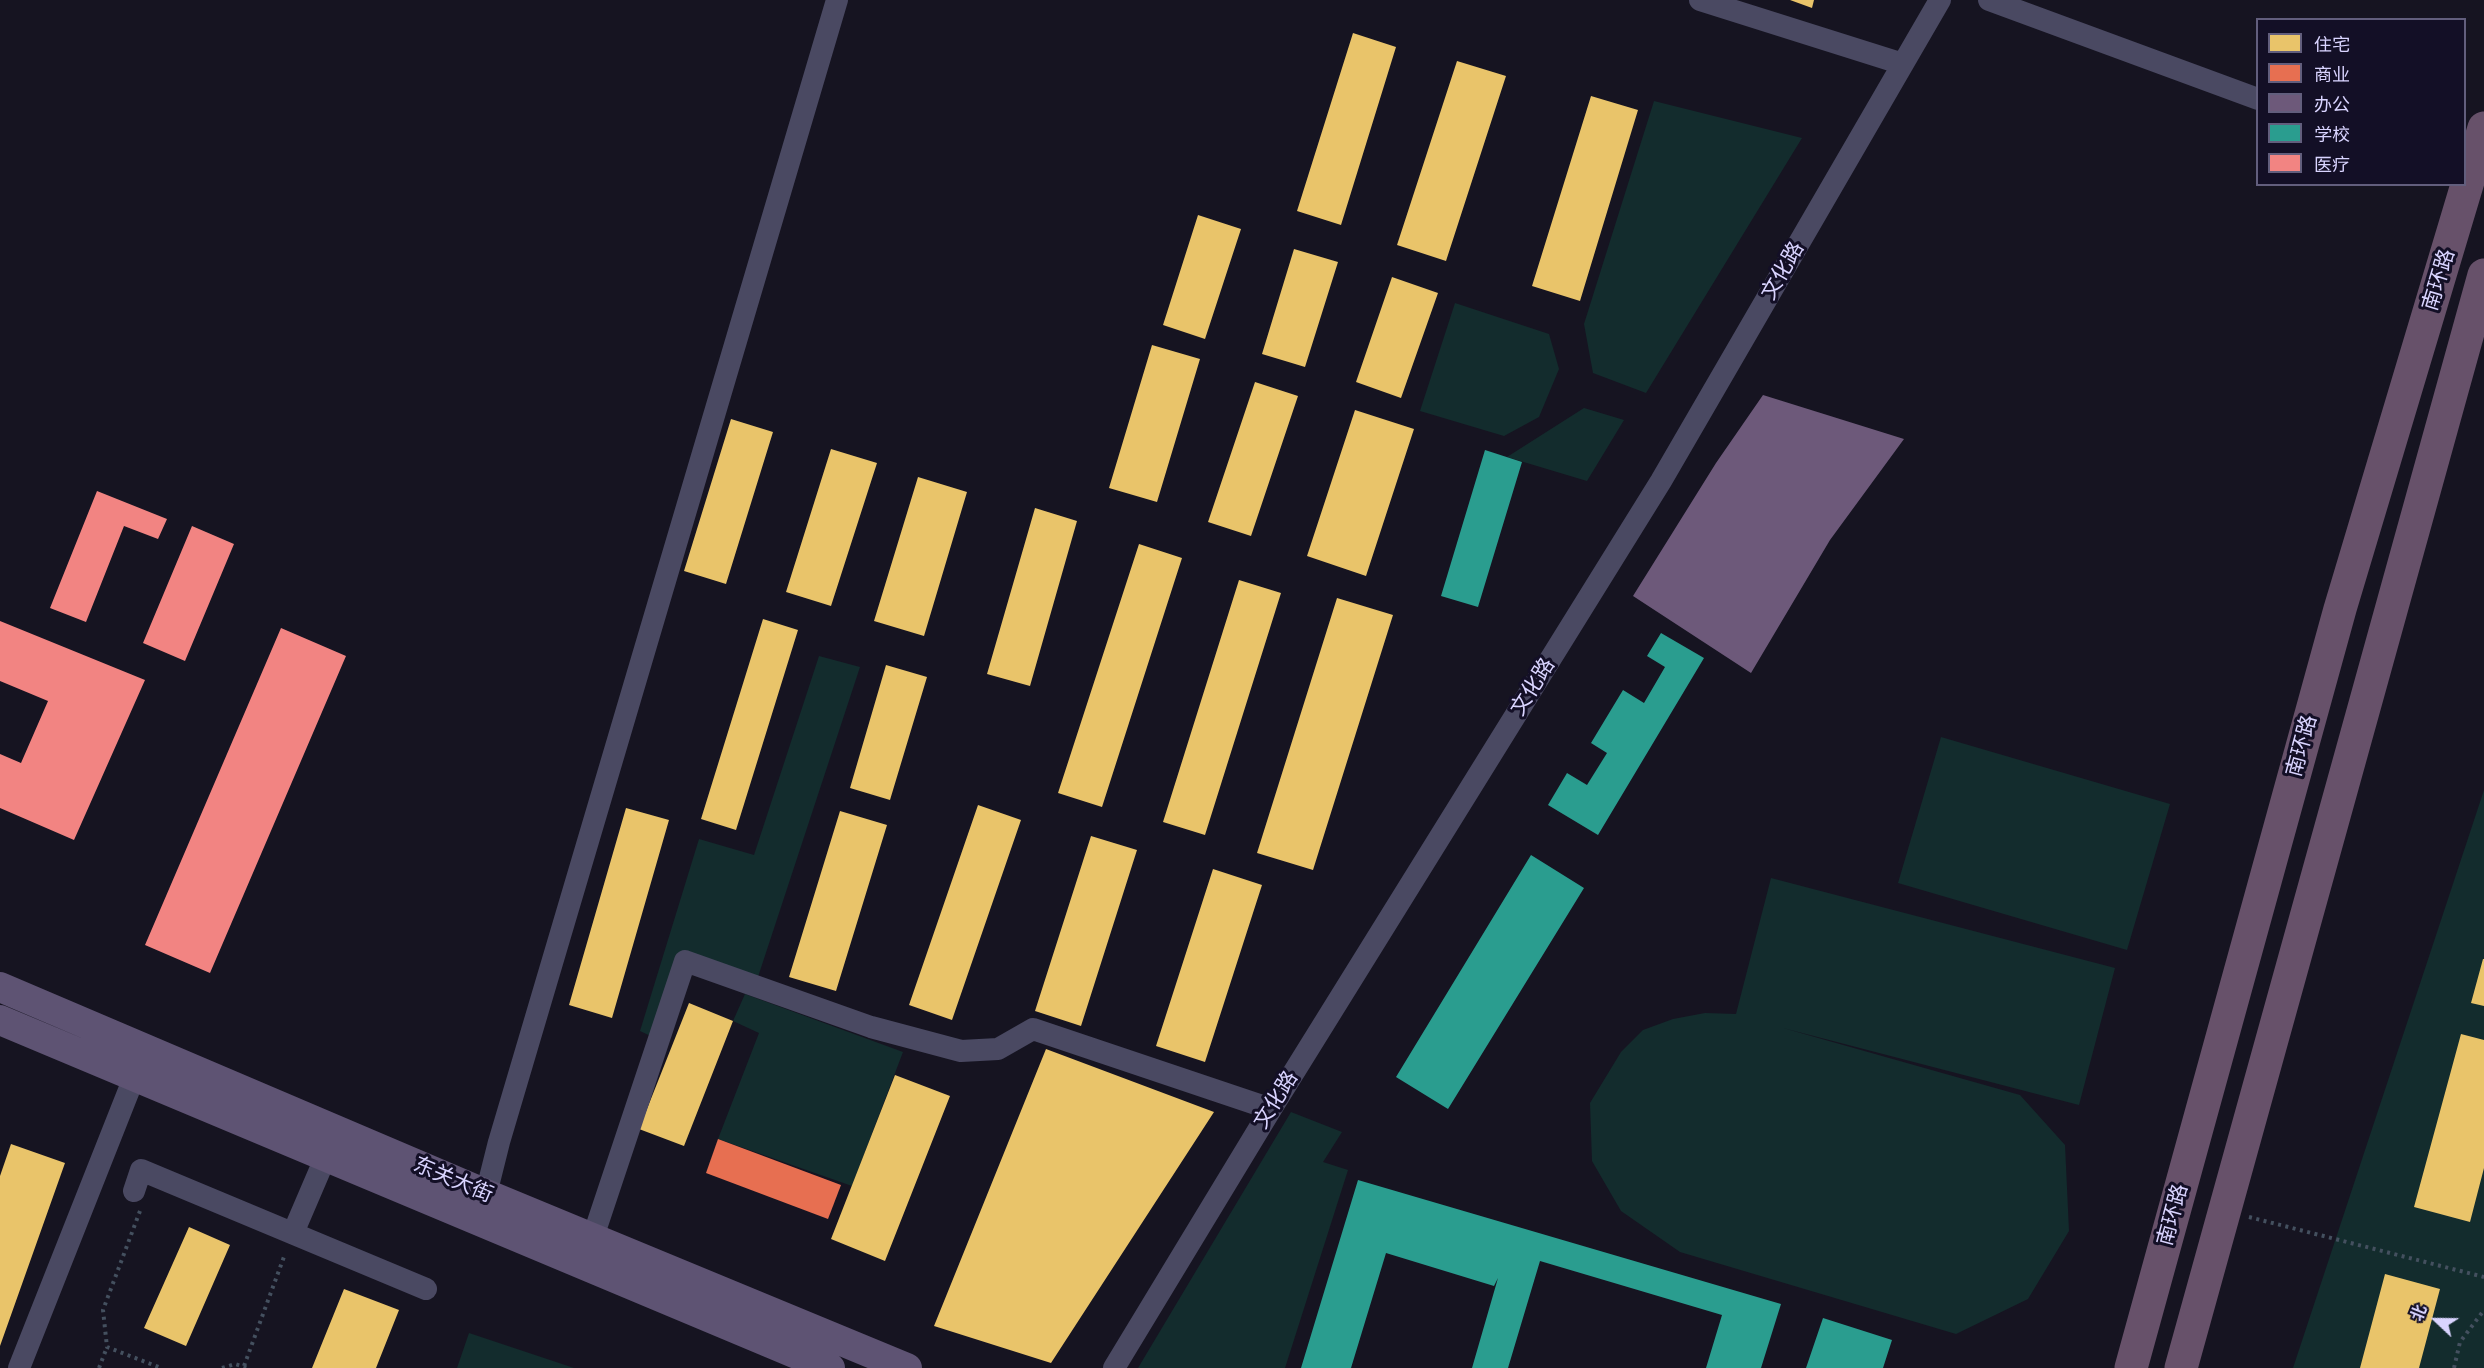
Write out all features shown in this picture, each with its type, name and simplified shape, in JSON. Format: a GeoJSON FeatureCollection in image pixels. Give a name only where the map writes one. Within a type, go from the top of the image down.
{"type":"FeatureCollection","features":[{"type":"Feature","properties":{"kind":"highway","name":"南环路"},"geometry":{"type":"LineString","coordinates":[[2467,176],[2484,128]]}},
{"type":"Feature","properties":{"kind":"highway","name":"南环路"},"geometry":{"type":"LineString","coordinates":[[2131,1368],[2340,609],[2464,186]]}},
{"type":"Feature","properties":{"kind":"highway","name":"南环路"},"geometry":{"type":"LineString","coordinates":[[2181,1368],[2484,275]]}},
{"type":"Feature","properties":{"kind":"main road","name":"东关大街"},"geometry":{"type":"LineString","coordinates":[[0,987],[486,1194],[907,1368]]}},
{"type":"Feature","properties":{"kind":"main road","name":"东关大街"},"geometry":{"type":"LineString","coordinates":[[0,1020],[830,1368]]}},
{"type":"Feature","properties":{"kind":"street"},"geometry":{"type":"LineString","coordinates":[[486,1194],[667,571],[837,0]]}},
{"type":"Feature","properties":{"kind":"street"},"geometry":{"type":"LineString","coordinates":[[1700,0],[1903,64]]}},
{"type":"Feature","properties":{"kind":"street","name":"文化路"},"geometry":{"type":"LineString","coordinates":[[1114,1368],[1271,1109],[1661,481],[1940,0]]}},
{"type":"Feature","properties":{"kind":"street"},"geometry":{"type":"LineString","coordinates":[[1989,0],[2256,98]]}},
{"type":"Feature","properties":{"kind":"street"},"geometry":{"type":"LineString","coordinates":[[593,1237],[685,961],[871,1027],[961,1051],[998,1049],[1033,1029],[1271,1109]]}},
{"type":"Feature","properties":{"kind":"street"},"geometry":{"type":"LineString","coordinates":[[19,1368],[135,1075]]}},
{"type":"Feature","properties":{"kind":"street"},"geometry":{"type":"LineString","coordinates":[[293,1233],[326,1156]]}},
{"type":"Feature","properties":{"kind":"street"},"geometry":{"type":"LineString","coordinates":[[134,1191],[141,1170],[426,1289]]}},
{"type":"Feature","properties":{"kind":"path"},"geometry":{"type":"LineString","coordinates":[[99,1368],[107,1347],[103,1310],[154,1175]]}},
{"type":"Feature","properties":{"kind":"path"},"geometry":{"type":"LineString","coordinates":[[2225,1211],[2484,1277]]}},
{"type":"Feature","properties":{"kind":"path"},"geometry":{"type":"LineString","coordinates":[[222,1368],[235,1364],[246,1367],[293,1233]]}},
{"type":"Feature","properties":{"kind":"path"},"geometry":{"type":"LineString","coordinates":[[2454,1368],[2460,1342],[2484,1310]]}},
{"type":"Feature","properties":{"kind":"path"},"geometry":{"type":"LineString","coordinates":[[107,1347],[161,1368]]}},
{"type":"Feature","properties":{"kind":"green space"},"geometry":{"type":"Polygon","coordinates":[[[1654,101],[1802,138],[1646,393],[1593,373],[1584,324],[1654,101]]]}},
{"type":"Feature","properties":{"kind":"green space"},"geometry":{"type":"Polygon","coordinates":[[[1455,303],[1549,334],[1559,369],[1539,417],[1504,436],[1420,411],[1455,303]]]}},
{"type":"Feature","properties":{"kind":"green space"},"geometry":{"type":"Polygon","coordinates":[[[1584,408],[1624,420],[1587,481],[1507,457],[1584,408]]]}},
{"type":"Feature","properties":{"kind":"green space"},"geometry":{"type":"Polygon","coordinates":[[[819,656],[860,667],[755,986],[685,961],[657,1039],[640,1031],[699,839],[754,855],[819,656]]]}},
{"type":"Feature","properties":{"kind":"green space"},"geometry":{"type":"Polygon","coordinates":[[[1941,737],[2170,804],[2127,950],[1898,883],[1941,737]]]}},
{"type":"Feature","properties":{"kind":"green space"},"geometry":{"type":"Polygon","coordinates":[[[2484,790],[2484,1368],[2293,1368],[2484,790]]]}},
{"type":"Feature","properties":{"kind":"green space"},"geometry":{"type":"Polygon","coordinates":[[[1771,878],[2115,968],[2079,1105],[1783,1028],[2020,1095],[2065,1145],[2069,1231],[2028,1299],[1956,1334],[1680,1252],[1621,1211],[1592,1161],[1590,1103],[1621,1052],[1643,1030],[1673,1019],[1705,1013],[1736,1014],[1771,878]]]}},
{"type":"Feature","properties":{"kind":"green space"},"geometry":{"type":"Polygon","coordinates":[[[745,994],[903,1052],[852,1186],[718,1139],[759,1033],[733,1021],[745,994]]]}},
{"type":"Feature","properties":{"kind":"green space"},"geometry":{"type":"Polygon","coordinates":[[[1291,1112],[1342,1132],[1323,1162],[1348,1170],[1285,1368],[1138,1368],[1291,1112]]]}},
{"type":"Feature","properties":{"kind":"green space"},"geometry":{"type":"Polygon","coordinates":[[[469,1333],[574,1368],[457,1368],[469,1333]]]}},
{"type":"Feature","properties":{"kind":"building: 住宅"},"geometry":{"type":"Polygon","coordinates":[[[1790,0],[1814,0],[1812,8],[1790,0]]]}},
{"type":"Feature","properties":{"kind":"building: 住宅"},"geometry":{"type":"Polygon","coordinates":[[[1353,33],[1396,47],[1341,225],[1297,211],[1353,33]]]}},
{"type":"Feature","properties":{"kind":"building: 住宅"},"geometry":{"type":"Polygon","coordinates":[[[1457,61],[1506,76],[1446,261],[1397,245],[1457,61]]]}},
{"type":"Feature","properties":{"kind":"building: 住宅"},"geometry":{"type":"Polygon","coordinates":[[[1591,96],[1638,110],[1580,301],[1532,286],[1591,96]]]}},
{"type":"Feature","properties":{"kind":"building: 住宅"},"geometry":{"type":"Polygon","coordinates":[[[1198,215],[1241,229],[1205,339],[1163,325],[1198,215]]]}},
{"type":"Feature","properties":{"kind":"building: 住宅"},"geometry":{"type":"Polygon","coordinates":[[[1294,249],[1338,262],[1305,367],[1262,354],[1294,249]]]}},
{"type":"Feature","properties":{"kind":"building: 住宅"},"geometry":{"type":"Polygon","coordinates":[[[1392,277],[1438,293],[1401,398],[1356,382],[1392,277]]]}},
{"type":"Feature","properties":{"kind":"building: 住宅"},"geometry":{"type":"Polygon","coordinates":[[[1152,345],[1200,359],[1157,502],[1109,488],[1152,345]]]}},
{"type":"Feature","properties":{"kind":"building: 住宅"},"geometry":{"type":"Polygon","coordinates":[[[1255,382],[1298,396],[1251,536],[1208,522],[1255,382]]]}},
{"type":"Feature","properties":{"kind":"building: 住宅"},"geometry":{"type":"Polygon","coordinates":[[[1355,410],[1414,429],[1366,576],[1307,556],[1355,410]]]}},
{"type":"Feature","properties":{"kind":"building: 住宅"},"geometry":{"type":"Polygon","coordinates":[[[731,419],[773,432],[726,584],[684,571],[731,419]]]}},
{"type":"Feature","properties":{"kind":"building: 住宅"},"geometry":{"type":"Polygon","coordinates":[[[831,449],[877,463],[831,606],[786,592],[831,449]]]}},
{"type":"Feature","properties":{"kind":"building: 住宅"},"geometry":{"type":"Polygon","coordinates":[[[918,477],[967,492],[924,636],[874,621],[918,477]]]}},
{"type":"Feature","properties":{"kind":"building: 住宅"},"geometry":{"type":"Polygon","coordinates":[[[1035,508],[1077,521],[1030,686],[987,674],[1035,508]]]}},
{"type":"Feature","properties":{"kind":"building: 住宅"},"geometry":{"type":"Polygon","coordinates":[[[1139,544],[1182,558],[1102,807],[1058,793],[1139,544]]]}},
{"type":"Feature","properties":{"kind":"building: 住宅"},"geometry":{"type":"Polygon","coordinates":[[[1239,580],[1281,593],[1205,835],[1163,822],[1239,580]]]}},
{"type":"Feature","properties":{"kind":"building: 住宅"},"geometry":{"type":"Polygon","coordinates":[[[1337,598],[1393,615],[1313,870],[1257,853],[1337,598]]]}},
{"type":"Feature","properties":{"kind":"building: 住宅"},"geometry":{"type":"Polygon","coordinates":[[[763,619],[798,630],[736,830],[701,819],[763,619]]]}},
{"type":"Feature","properties":{"kind":"building: 住宅"},"geometry":{"type":"Polygon","coordinates":[[[886,665],[927,677],[890,800],[850,788],[886,665]]]}},
{"type":"Feature","properties":{"kind":"building: 住宅"},"geometry":{"type":"Polygon","coordinates":[[[978,805],[1021,820],[952,1020],[909,1005],[978,805]]]}},
{"type":"Feature","properties":{"kind":"building: 住宅"},"geometry":{"type":"Polygon","coordinates":[[[626,808],[669,820],[612,1018],[569,1005],[626,808]]]}},
{"type":"Feature","properties":{"kind":"building: 住宅"},"geometry":{"type":"Polygon","coordinates":[[[840,811],[887,825],[836,991],[789,977],[840,811]]]}},
{"type":"Feature","properties":{"kind":"building: 住宅"},"geometry":{"type":"Polygon","coordinates":[[[1091,836],[1137,850],[1081,1026],[1035,1011],[1091,836]]]}},
{"type":"Feature","properties":{"kind":"building: 住宅"},"geometry":{"type":"Polygon","coordinates":[[[1213,869],[1262,885],[1205,1062],[1156,1046],[1213,869]]]}},
{"type":"Feature","properties":{"kind":"building: 住宅"},"geometry":{"type":"Polygon","coordinates":[[[2484,959],[2484,1006],[2471,1003],[2484,959]]]}},
{"type":"Feature","properties":{"kind":"building: 住宅"},"geometry":{"type":"Polygon","coordinates":[[[689,1003],[733,1021],[684,1146],[639,1129],[689,1003]]]}},
{"type":"Feature","properties":{"kind":"building: 住宅"},"geometry":{"type":"Polygon","coordinates":[[[2461,1034],[2484,1040],[2484,1168],[2470,1222],[2414,1207],[2461,1034]]]}},
{"type":"Feature","properties":{"kind":"building: 住宅"},"geometry":{"type":"Polygon","coordinates":[[[1046,1049],[1214,1112],[1051,1363],[934,1326],[1046,1049]]]}},
{"type":"Feature","properties":{"kind":"building: 住宅"},"geometry":{"type":"Polygon","coordinates":[[[895,1075],[950,1096],[885,1261],[831,1239],[895,1075]]]}},
{"type":"Feature","properties":{"kind":"building: 住宅"},"geometry":{"type":"Polygon","coordinates":[[[11,1144],[65,1163],[0,1346],[0,1176],[11,1144]]]}},
{"type":"Feature","properties":{"kind":"building: 住宅"},"geometry":{"type":"Polygon","coordinates":[[[189,1227],[230,1245],[186,1346],[144,1328],[189,1227]]]}},
{"type":"Feature","properties":{"kind":"building: 住宅"},"geometry":{"type":"Polygon","coordinates":[[[2385,1274],[2440,1289],[2419,1368],[2360,1368],[2385,1274]]]}},
{"type":"Feature","properties":{"kind":"building: 住宅"},"geometry":{"type":"Polygon","coordinates":[[[344,1289],[399,1310],[376,1368],[312,1368],[344,1289]]]}},
{"type":"Feature","properties":{"kind":"building: 商业"},"geometry":{"type":"Polygon","coordinates":[[[718,1139],[841,1185],[828,1219],[706,1173],[718,1139]]]}},
{"type":"Feature","properties":{"kind":"building: 办公"},"geometry":{"type":"Polygon","coordinates":[[[1763,395],[1904,439],[1830,540],[1751,673],[1633,596],[1716,463],[1763,395]]]}},
{"type":"Feature","properties":{"kind":"building: 学校"},"geometry":{"type":"Polygon","coordinates":[[[1485,450],[1522,462],[1478,607],[1441,596],[1485,450]]]}},
{"type":"Feature","properties":{"kind":"building: 学校"},"geometry":{"type":"Polygon","coordinates":[[[1661,633],[1704,658],[1598,835],[1548,805],[1567,773],[1587,785],[1607,753],[1591,743],[1623,690],[1644,703],[1665,667],[1647,656],[1661,633]]]}},
{"type":"Feature","properties":{"kind":"building: 学校"},"geometry":{"type":"Polygon","coordinates":[[[1531,855],[1584,888],[1448,1109],[1396,1077],[1531,855]]]}},
{"type":"Feature","properties":{"kind":"building: 学校"},"geometry":{"type":"Polygon","coordinates":[[[1358,1180],[1781,1304],[1761,1368],[1706,1368],[1722,1315],[1540,1261],[1508,1368],[1472,1368],[1498,1278],[1494,1286],[1386,1253],[1351,1368],[1301,1368],[1358,1180]]]}},
{"type":"Feature","properties":{"kind":"building: 学校"},"geometry":{"type":"Polygon","coordinates":[[[1823,1318],[1892,1340],[1883,1368],[1806,1368],[1823,1318]]]}},
{"type":"Feature","properties":{"kind":"building: 医疗"},"geometry":{"type":"Polygon","coordinates":[[[97,491],[167,519],[158,539],[124,526],[86,622],[50,608],[97,491]]]}},
{"type":"Feature","properties":{"kind":"building: 医疗"},"geometry":{"type":"Polygon","coordinates":[[[192,526],[234,544],[185,661],[143,643],[192,526]]]}},
{"type":"Feature","properties":{"kind":"building: 医疗"},"geometry":{"type":"Polygon","coordinates":[[[0,621],[145,680],[74,840],[0,808],[0,754],[21,763],[48,701],[0,681],[0,621]]]}},
{"type":"Feature","properties":{"kind":"building: 医疗"},"geometry":{"type":"Polygon","coordinates":[[[281,628],[346,656],[210,973],[145,945],[281,628]]]}}]}
